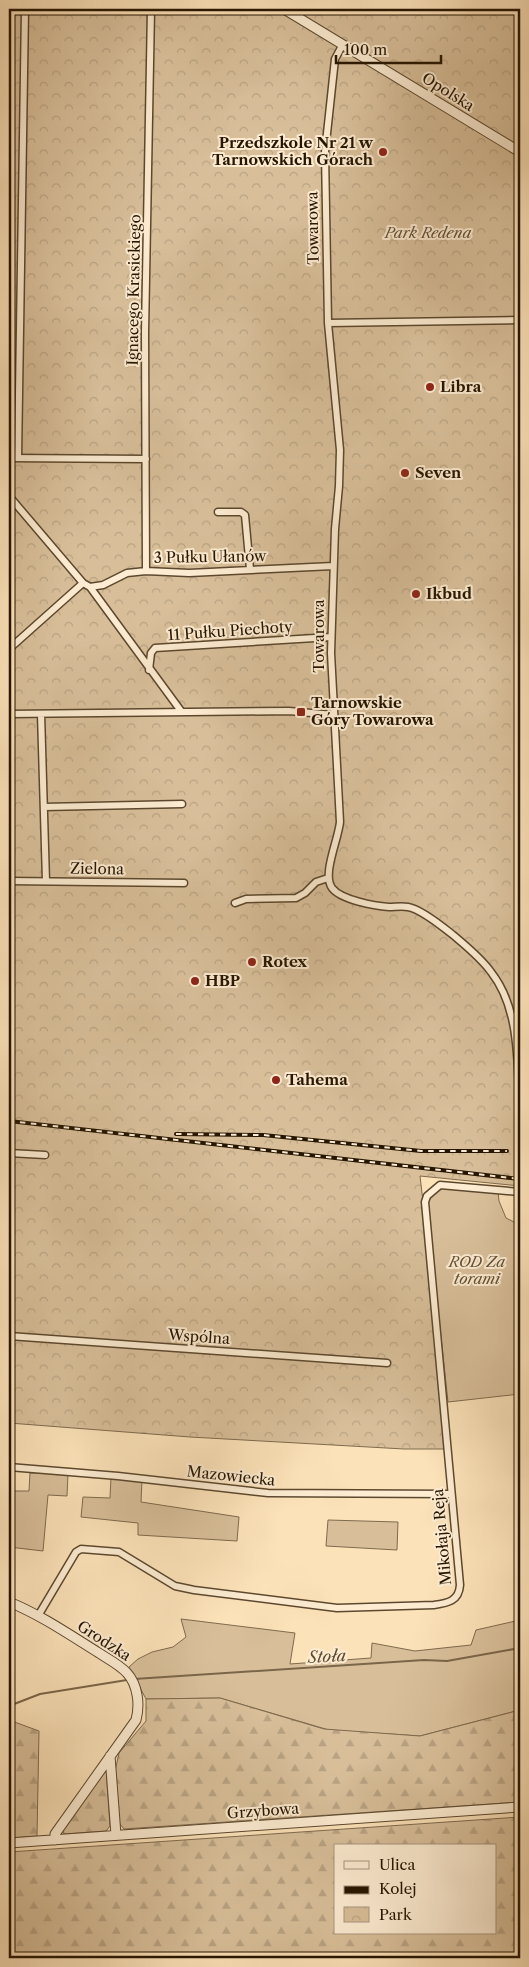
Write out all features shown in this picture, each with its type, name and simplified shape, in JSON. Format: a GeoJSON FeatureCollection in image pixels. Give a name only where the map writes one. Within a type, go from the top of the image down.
{"type":"FeatureCollection","features":[{"type":"Feature","properties":{"kind":"street"},"geometry":{"type":"LineString","coordinates":[[18,458],[25,9]]}},
{"type":"Feature","properties":{"kind":"street","name":"Ignacego Krasickiego"},"geometry":{"type":"LineString","coordinates":[[146,571],[145,332],[152,9]]}},
{"type":"Feature","properties":{"kind":"street","name":"Opolska"},"geometry":{"type":"LineString","coordinates":[[284,9],[520,152]]}},
{"type":"Feature","properties":{"kind":"street","name":"Towarowa"},"geometry":{"type":"LineString","coordinates":[[328,878],[340,822],[331,638],[340,450],[328,323],[325,152],[335,59],[343,44]]}},
{"type":"Feature","properties":{"kind":"street"},"geometry":{"type":"LineString","coordinates":[[328,323],[520,320]]}},
{"type":"Feature","properties":{"kind":"street"},"geometry":{"type":"LineString","coordinates":[[9,458],[146,459]]}},
{"type":"Feature","properties":{"kind":"street"},"geometry":{"type":"LineString","coordinates":[[9,496],[83,583],[90,587],[179,709]]}},
{"type":"Feature","properties":{"kind":"street"},"geometry":{"type":"LineString","coordinates":[[218,512],[241,512],[245,515],[250,569]]}},
{"type":"Feature","properties":{"kind":"street","name":"3 Pułku Ułanów"},"geometry":{"type":"LineString","coordinates":[[90,587],[104,585],[127,573],[146,571],[189,573],[333,566]]}},
{"type":"Feature","properties":{"kind":"street"},"geometry":{"type":"LineString","coordinates":[[9,649],[83,583]]}},
{"type":"Feature","properties":{"kind":"street","name":"11 Pułku Piechoty"},"geometry":{"type":"LineString","coordinates":[[149,670],[151,653],[155,648],[331,638]]}},
{"type":"Feature","properties":{"kind":"street"},"geometry":{"type":"LineString","coordinates":[[9,714],[179,709],[289,711],[334,715]]}},
{"type":"Feature","properties":{"kind":"street"},"geometry":{"type":"LineString","coordinates":[[41,714],[46,881]]}},
{"type":"Feature","properties":{"kind":"street"},"geometry":{"type":"LineString","coordinates":[[44,807],[182,804]]}},
{"type":"Feature","properties":{"kind":"street"},"geometry":{"type":"LineString","coordinates":[[235,903],[246,899],[296,898],[305,893],[316,882],[328,878],[332,888],[341,895],[376,905],[409,907],[418,911],[460,941],[491,972],[505,996],[512,1019],[520,1112]]}},
{"type":"Feature","properties":{"kind":"street","name":"Zielona"},"geometry":{"type":"LineString","coordinates":[[9,881],[184,883]]}},
{"type":"Feature","properties":{"kind":"street"},"geometry":{"type":"LineString","coordinates":[[9,1153],[45,1155]]}},
{"type":"Feature","properties":{"kind":"street","name":"Mikołaja Reja"},"geometry":{"type":"LineString","coordinates":[[38,1616],[76,1552],[81,1549],[119,1552],[175,1586],[194,1590],[337,1608],[417,1606],[445,1603],[456,1598],[460,1585],[424,1202],[427,1196],[440,1185],[520,1192]]}},
{"type":"Feature","properties":{"kind":"street","name":"Wspólna"},"geometry":{"type":"LineString","coordinates":[[9,1336],[387,1363]]}},
{"type":"Feature","properties":{"kind":"street","name":"Mazowiecka"},"geometry":{"type":"LineString","coordinates":[[9,1467],[118,1476],[268,1494],[451,1494]]}},
{"type":"Feature","properties":{"kind":"street","name":"Grodzka"},"geometry":{"type":"LineString","coordinates":[[9,1602],[38,1616],[121,1667],[132,1680],[138,1701],[139,1711],[136,1720],[54,1834],[55,1840]]}},
{"type":"Feature","properties":{"kind":"street"},"geometry":{"type":"LineString","coordinates":[[110,1756],[116,1835]]}},
{"type":"Feature","properties":{"kind":"street","name":"Grzybowa"},"geometry":{"type":"LineString","coordinates":[[9,1843],[520,1807]]}},
{"type":"Feature","properties":{"kind":"green space","name":"Park Redena"},"geometry":{"type":"Polygon","coordinates":[[[9,9],[520,9],[520,1186],[420,1176],[430,1261],[446,1449],[404,1449],[190,1437],[9,1423],[9,9]]]}},
{"type":"Feature","properties":{"kind":"green space","name":"ROD Za torami"},"geometry":{"type":"Polygon","coordinates":[[[443,1187],[498,1191],[499,1201],[506,1218],[520,1223],[520,1394],[448,1402],[427,1207],[432,1194],[443,1187]]]}},
{"type":"Feature","properties":{"kind":"green space"},"geometry":{"type":"Polygon","coordinates":[[[30,1473],[68,1473],[67,1496],[48,1495],[43,1551],[9,1547],[9,1523],[13,1523],[14,1491],[29,1491],[30,1473]]]}},
{"type":"Feature","properties":{"kind":"green space"},"geometry":{"type":"Polygon","coordinates":[[[111,1477],[142,1480],[141,1502],[239,1517],[237,1541],[138,1535],[138,1523],[81,1517],[83,1497],[110,1498],[111,1477]]]}},
{"type":"Feature","properties":{"kind":"green space"},"geometry":{"type":"Polygon","coordinates":[[[328,1520],[398,1522],[397,1550],[326,1546],[328,1520]]]}},
{"type":"Feature","properties":{"kind":"green space"},"geometry":{"type":"Polygon","coordinates":[[[181,1619],[295,1633],[290,1664],[371,1658],[372,1643],[415,1651],[471,1645],[476,1630],[520,1620],[520,1710],[420,1736],[329,1730],[220,1698],[146,1699],[129,1667],[138,1659],[152,1652],[173,1647],[186,1637],[181,1619]]]}},
{"type":"Feature","properties":{"kind":"green space"},"geometry":{"type":"Polygon","coordinates":[[[220,1698],[324,1729],[420,1736],[520,1710],[520,1802],[124,1829],[119,1823],[114,1776],[119,1753],[146,1721],[146,1699],[220,1698]]]}},
{"type":"Feature","properties":{"kind":"green space"},"geometry":{"type":"Polygon","coordinates":[[[9,1720],[39,1731],[37,1836],[9,1838],[9,1720]]]}},
{"type":"Feature","properties":{"kind":"green space"},"geometry":{"type":"Polygon","coordinates":[[[106,1768],[110,1826],[106,1831],[64,1834],[62,1830],[106,1768]]]}},
{"type":"Feature","properties":{"kind":"green space"},"geometry":{"type":"Polygon","coordinates":[[[520,1817],[520,1958],[9,1958],[9,1852],[520,1817]]]}},
{"type":"Feature","properties":{"kind":"waterway","name":"Stoła"},"geometry":{"type":"LineString","coordinates":[[134,1679],[424,1660],[447,1661],[520,1648]]}},
{"type":"Feature","properties":{"kind":"waterway","name":"Stoła"},"geometry":{"type":"LineString","coordinates":[[9,1706],[40,1694],[127,1680]]}},
{"type":"Feature","properties":{"kind":"railway"},"geometry":{"type":"LineString","coordinates":[[9,1121],[520,1179]]}},
{"type":"Feature","properties":{"kind":"railway"},"geometry":{"type":"LineString","coordinates":[[176,1134],[263,1135],[421,1151],[507,1151]]}},
{"type":"Feature","properties":{"kind":"place","name":"Przedszkole Nr 21 w Tarnowskich Górach"},"geometry":{"type":"Point","coordinates":[383,152]}},
{"type":"Feature","properties":{"kind":"place","name":"Libra"},"geometry":{"type":"Point","coordinates":[430,387]}},
{"type":"Feature","properties":{"kind":"place","name":"Seven"},"geometry":{"type":"Point","coordinates":[405,473]}},
{"type":"Feature","properties":{"kind":"place","name":"Ikbud"},"geometry":{"type":"Point","coordinates":[416,594]}},
{"type":"Feature","properties":{"kind":"place","name":"Tarnowskie Góry Towarowa"},"geometry":{"type":"Point","coordinates":[301,712]}},
{"type":"Feature","properties":{"kind":"place","name":"Rotex"},"geometry":{"type":"Point","coordinates":[252,962]}},
{"type":"Feature","properties":{"kind":"place","name":"HBP"},"geometry":{"type":"Point","coordinates":[195,981]}},
{"type":"Feature","properties":{"kind":"place","name":"Tahema"},"geometry":{"type":"Point","coordinates":[276,1080]}}]}
